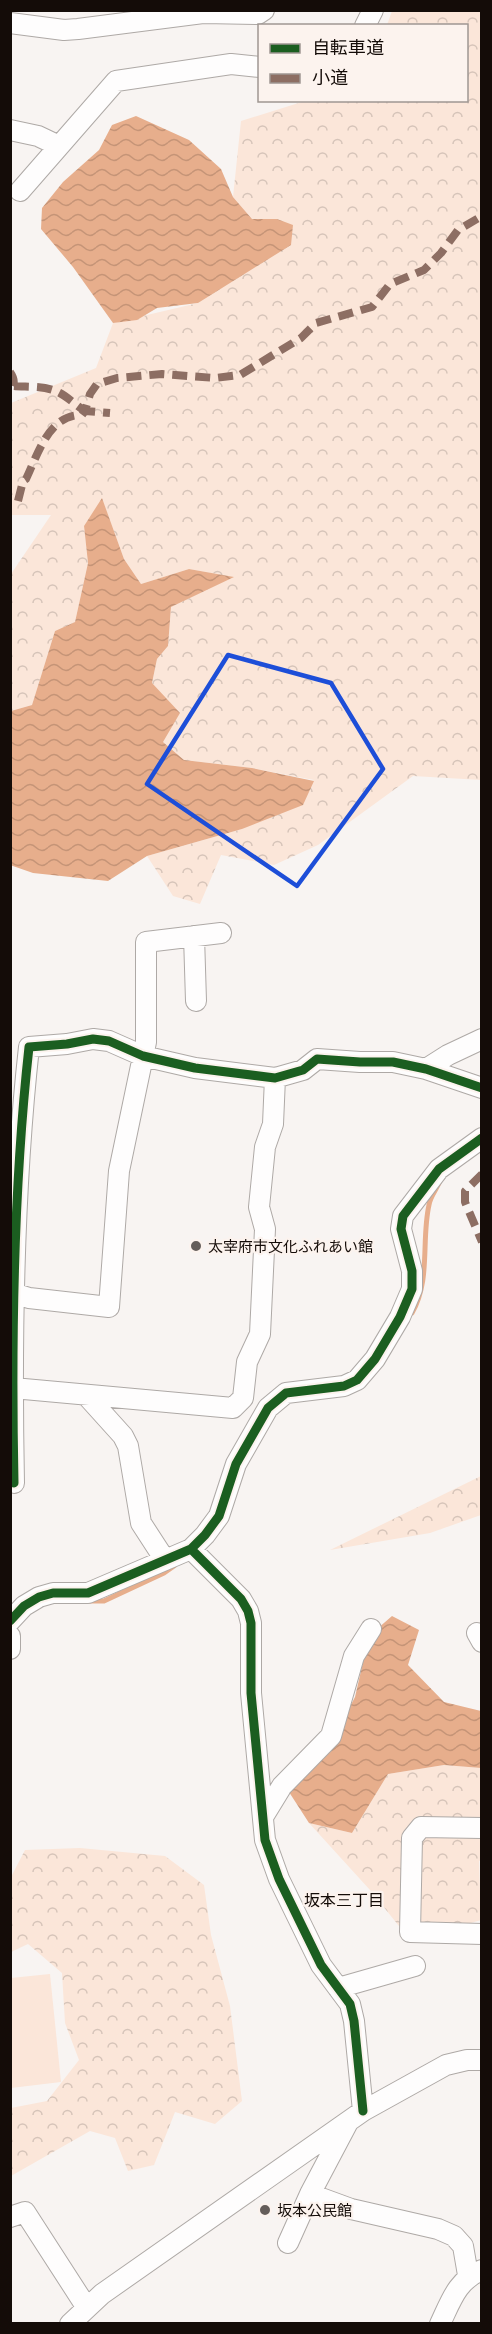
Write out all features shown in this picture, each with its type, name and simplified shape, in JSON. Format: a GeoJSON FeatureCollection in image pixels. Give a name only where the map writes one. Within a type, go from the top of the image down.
{"type":"FeatureCollection","features":[{"type":"Feature","properties":{"kind":"street"},"geometry":{"type":"LineString","coordinates":[[10,23],[64,30],[203,13],[258,14],[264,10]]}},
{"type":"Feature","properties":{"kind":"street"},"geometry":{"type":"LineString","coordinates":[[366,24],[374,10]]}},
{"type":"Feature","properties":{"kind":"street"},"geometry":{"type":"LineString","coordinates":[[20,191],[120,79],[231,64],[258,67]]}},
{"type":"Feature","properties":{"kind":"street"},"geometry":{"type":"LineString","coordinates":[[10,130],[38,136],[60,146]]}},
{"type":"Feature","properties":{"kind":"street"},"geometry":{"type":"LineString","coordinates":[[12,1292],[29,1298],[109,1307],[119,1171],[146,1042],[146,942],[220,933]]}},
{"type":"Feature","properties":{"kind":"street"},"geometry":{"type":"LineString","coordinates":[[194,936],[196,1001]]}},
{"type":"Feature","properties":{"kind":"street"},"geometry":{"type":"LineString","coordinates":[[426,1069],[448,1055],[482,1039]]}},
{"type":"Feature","properties":{"kind":"street"},"geometry":{"type":"LineString","coordinates":[[14,1483],[11,1410],[13,1388],[12,1292],[19,1145],[29,1047],[109,1041],[143,1056],[195,1068],[275,1078],[303,1070],[317,1059],[393,1062],[426,1069],[482,1088]]}},
{"type":"Feature","properties":{"kind":"street"},"geometry":{"type":"LineString","coordinates":[[13,1388],[233,1408],[243,1398],[247,1362],[260,1334],[265,1229],[259,1207],[265,1147],[273,1124],[275,1078]]}},
{"type":"Feature","properties":{"kind":"street"},"geometry":{"type":"LineString","coordinates":[[10,1621],[24,1606],[39,1597],[53,1593],[88,1593],[191,1549],[219,1516],[236,1464],[268,1408],[286,1393],[344,1386],[357,1380],[375,1359],[400,1317],[412,1289],[412,1271],[401,1229],[403,1216],[439,1169],[482,1138]]}},
{"type":"Feature","properties":{"kind":"street"},"geometry":{"type":"LineString","coordinates":[[86,1395],[123,1436],[128,1446],[141,1523],[165,1560]]}},
{"type":"Feature","properties":{"kind":"street"},"geometry":{"type":"LineString","coordinates":[[243,1398],[268,1408]]}},
{"type":"Feature","properties":{"kind":"street"},"geometry":{"type":"LineString","coordinates":[[191,1549],[241,1599],[248,1611],[251,1623],[251,1693],[265,1840],[279,1879],[321,1965],[350,2004],[354,2021],[356,2115],[310,2194],[288,2243]]}},
{"type":"Feature","properties":{"kind":"street"},"geometry":{"type":"LineString","coordinates":[[263,1817],[282,1786],[331,1736],[354,1656],[371,1629]]}},
{"type":"Feature","properties":{"kind":"street"},"geometry":{"type":"LineString","coordinates":[[10,1636],[10,1649]]}},
{"type":"Feature","properties":{"kind":"street"},"geometry":{"type":"LineString","coordinates":[[482,1828],[421,1827],[412,1838],[410,1932],[482,1934]]}},
{"type":"Feature","properties":{"kind":"street"},"geometry":{"type":"LineString","coordinates":[[338,1988],[415,1966]]}},
{"type":"Feature","properties":{"kind":"street"},"geometry":{"type":"LineString","coordinates":[[70,2324],[102,2294],[356,2115],[446,2065],[467,2060],[482,2060]]}},
{"type":"Feature","properties":{"kind":"street"},"geometry":{"type":"LineString","coordinates":[[310,2194],[351,2209],[438,2229],[454,2236],[463,2246],[475,2272],[459,2287],[440,2324]]}},
{"type":"Feature","properties":{"kind":"street"},"geometry":{"type":"LineString","coordinates":[[10,2217],[25,2212],[87,2308]]}},
{"type":"Feature","properties":{"kind":"highlighted area"},"geometry":{"type":"Polygon","coordinates":[[[228,655],[331,683],[383,769],[297,886],[147,784],[228,655]]]}},
{"type":"Feature","properties":{"kind":"green space"},"geometry":{"type":"Polygon","coordinates":[[[392,11],[481,11],[481,780],[413,776],[318,845],[274,865],[221,855],[200,904],[173,896],[147,856],[242,829],[314,780],[252,768],[184,760],[163,742],[152,683],[157,659],[168,646],[171,607],[232,577],[189,569],[141,584],[124,559],[102,499],[84,526],[88,563],[75,622],[55,631],[32,705],[11,711],[11,574],[51,515],[11,515],[11,403],[96,368],[113,323],[198,303],[277,219],[252,219],[233,197],[241,121],[302,102],[468,102],[468,24],[387,24],[392,11]]]}},
{"type":"Feature","properties":{"kind":"green space"},"geometry":{"type":"Polygon","coordinates":[[[481,1476],[481,1515],[430,1533],[330,1550],[481,1476]]]}},
{"type":"Feature","properties":{"kind":"green space"},"geometry":{"type":"Polygon","coordinates":[[[444,1765],[481,1768],[482,1860],[479,1861],[481,1920],[411,1941],[370,1890],[309,1823],[352,1833],[388,1774],[444,1765]]]}},
{"type":"Feature","properties":{"kind":"green space"},"geometry":{"type":"Polygon","coordinates":[[[80,1848],[165,1856],[204,1885],[211,1935],[230,2006],[242,2101],[215,2124],[175,2112],[154,2165],[128,2171],[115,2138],[90,2131],[11,2176],[11,2108],[47,2101],[79,2060],[65,2023],[62,1973],[28,1944],[11,1952],[11,1877],[25,1850],[80,1848]]]}},
{"type":"Feature","properties":{"kind":"green space"},"geometry":{"type":"Polygon","coordinates":[[[50,1974],[61,2082],[11,2088],[11,1978],[50,1974]]]}},
{"type":"Feature","properties":{"kind":"water"},"geometry":{"type":"Polygon","coordinates":[[[136,116],[189,140],[221,169],[233,197],[252,219],[277,219],[293,225],[291,245],[198,303],[157,308],[137,320],[113,323],[73,267],[41,229],[42,208],[63,182],[99,150],[112,125],[136,116]]]}},
{"type":"Feature","properties":{"kind":"water"},"geometry":{"type":"Polygon","coordinates":[[[102,498],[124,559],[141,584],[189,569],[234,577],[171,607],[168,646],[157,659],[152,683],[180,713],[163,742],[184,760],[252,768],[314,781],[303,805],[242,829],[147,856],[108,881],[33,873],[10,865],[11,711],[32,705],[55,631],[75,622],[88,563],[84,526],[102,498]]]}},
{"type":"Feature","properties":{"kind":"water"},"geometry":{"type":"Polygon","coordinates":[[[392,1616],[419,1630],[408,1665],[444,1702],[481,1711],[481,1768],[444,1765],[388,1774],[352,1833],[309,1823],[289,1792],[327,1751],[355,1697],[369,1636],[392,1616]]]}},
{"type":"Feature","properties":{"kind":"waterway"},"geometry":{"type":"LineString","coordinates":[[412,1313],[422,1287],[430,1202],[439,1183]]}},
{"type":"Feature","properties":{"kind":"waterway"},"geometry":{"type":"LineString","coordinates":[[90,1601],[104,1601],[174,1566]]}},
{"type":"Feature","properties":{"kind":"marked path"},"geometry":{"type":"LineString","coordinates":[[14,386],[53,390],[85,411],[90,394],[97,384],[117,378],[162,374],[215,378],[240,375],[301,338],[316,323],[372,307],[390,284],[424,270],[441,253],[458,230],[482,216]]}},
{"type":"Feature","properties":{"kind":"marked path"},"geometry":{"type":"LineString","coordinates":[[10,372],[14,382],[10,391]]}},
{"type":"Feature","properties":{"kind":"marked path"},"geometry":{"type":"LineString","coordinates":[[18,501],[23,481],[53,428],[61,421],[71,416],[82,415],[85,411],[110,413]]}},
{"type":"Feature","properties":{"kind":"marked path"},"geometry":{"type":"LineString","coordinates":[[482,1174],[465,1191],[465,1202],[482,1242]]}},
{"type":"Feature","properties":{"kind":"cycle path"},"geometry":{"type":"LineString","coordinates":[[14,1483],[14,1265],[19,1156],[29,1047],[93,1039],[109,1041],[143,1056],[195,1068],[275,1078],[303,1070],[317,1059],[393,1062],[426,1069],[482,1088]]}},
{"type":"Feature","properties":{"kind":"cycle path"},"geometry":{"type":"LineString","coordinates":[[10,1621],[24,1606],[39,1597],[53,1593],[88,1593],[191,1549],[219,1516],[236,1464],[268,1408],[286,1393],[344,1386],[357,1380],[375,1359],[400,1317],[412,1289],[412,1271],[401,1229],[403,1216],[439,1169],[482,1138]]}},
{"type":"Feature","properties":{"kind":"cycle path"},"geometry":{"type":"LineString","coordinates":[[191,1549],[241,1599],[248,1611],[251,1623],[251,1693],[265,1840],[279,1879],[321,1965],[350,2004],[354,2021],[363,2111]]}},
{"type":"Feature","properties":{"kind":"place","name":"太宰府市文化ふれあい館"},"geometry":{"type":"Point","coordinates":[196,1246]}},
{"type":"Feature","properties":{"kind":"place","name":"坂本公民館"},"geometry":{"type":"Point","coordinates":[265,2210]}},
{"type":"Feature","properties":{"kind":"district","name":"坂本三丁目"},"geometry":{"type":"Point","coordinates":[344,1900]}}]}
